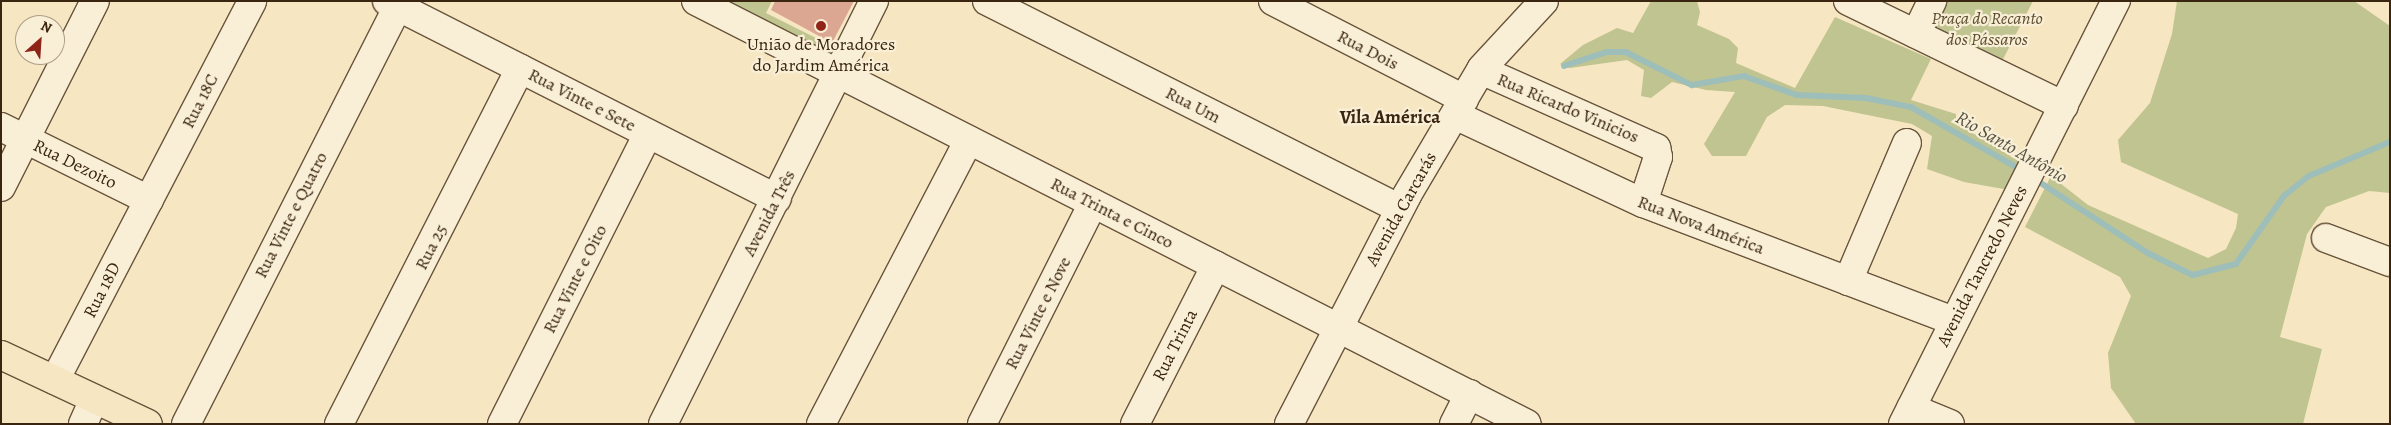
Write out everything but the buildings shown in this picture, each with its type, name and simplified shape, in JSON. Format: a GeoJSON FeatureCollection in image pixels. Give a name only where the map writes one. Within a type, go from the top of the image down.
{"type":"FeatureCollection","features":[{"type":"Feature","properties":{"kind":"main road"},"geometry":{"type":"LineString","coordinates":[[1,355],[148,424]]}},
{"type":"Feature","properties":{"kind":"street"},"geometry":{"type":"LineString","coordinates":[[1,187],[95,1]]}},
{"type":"Feature","properties":{"kind":"street","name":"Rua 18C"},"geometry":{"type":"LineString","coordinates":[[149,200],[252,1]]}},
{"type":"Feature","properties":{"kind":"street","name":"Rua Trinta e Cinco"},"geometry":{"type":"LineString","coordinates":[[696,1],[1527,424]]}},
{"type":"Feature","properties":{"kind":"street","name":"Avenida Três"},"geometry":{"type":"LineString","coordinates":[[663,424],[874,1]]}},
{"type":"Feature","properties":{"kind":"street","name":"Rua Um"},"geometry":{"type":"LineString","coordinates":[[987,1],[1399,208]]}},
{"type":"Feature","properties":{"kind":"street","name":"Rua Dois"},"geometry":{"type":"LineString","coordinates":[[1273,1],[1459,107]]}},
{"type":"Feature","properties":{"kind":"street","name":"Avenida Carcarás"},"geometry":{"type":"LineString","coordinates":[[1289,424],[1336,327],[1399,208],[1481,70],[1544,1]]}},
{"type":"Feature","properties":{"kind":"street"},"geometry":{"type":"LineString","coordinates":[[1848,1],[2064,106]]}},
{"type":"Feature","properties":{"kind":"street"},"geometry":{"type":"LineString","coordinates":[[1916,34],[1932,1]]}},
{"type":"Feature","properties":{"kind":"street","name":"Avenida Tancredo Neves"},"geometry":{"type":"LineString","coordinates":[[1907,416],[2116,1]]}},
{"type":"Feature","properties":{"kind":"street","name":"Rua Vinte e Sete"},"geometry":{"type":"LineString","coordinates":[[392,4],[776,199]]}},
{"type":"Feature","properties":{"kind":"street","name":"Rua Vinte e Quatro"},"geometry":{"type":"LineString","coordinates":[[186,424],[392,4]]}},
{"type":"Feature","properties":{"kind":"street","name":"Rua 25"},"geometry":{"type":"LineString","coordinates":[[339,424],[520,68]]}},
{"type":"Feature","properties":{"kind":"street","name":"Rua Ricardo Vinicios"},"geometry":{"type":"LineString","coordinates":[[1481,70],[1656,148],[1658,157],[1643,203]]}},
{"type":"Feature","properties":{"kind":"street","name":"Rua Nova América"},"geometry":{"type":"LineString","coordinates":[[1459,107],[1643,203],[1954,320]]}},
{"type":"Feature","properties":{"kind":"street","name":"Rua Dezoito"},"geometry":{"type":"LineString","coordinates":[[1,127],[149,200]]}},
{"type":"Feature","properties":{"kind":"street","name":"Rua Vinte e Oito"},"geometry":{"type":"LineString","coordinates":[[502,424],[648,134]]}},
{"type":"Feature","properties":{"kind":"street"},"geometry":{"type":"LineString","coordinates":[[821,424],[969,140]]}},
{"type":"Feature","properties":{"kind":"street"},"geometry":{"type":"LineString","coordinates":[[1848,281],[1907,143]]}},
{"type":"Feature","properties":{"kind":"street","name":"Rua 18D"},"geometry":{"type":"LineString","coordinates":[[55,380],[149,200]]}},
{"type":"Feature","properties":{"kind":"street","name":"Rua Vinte e Nove"},"geometry":{"type":"LineString","coordinates":[[982,424],[1093,203]]}},
{"type":"Feature","properties":{"kind":"street"},"geometry":{"type":"LineString","coordinates":[[2326,238],[2390,262]]}},
{"type":"Feature","properties":{"kind":"street","name":"Rua Trinta"},"geometry":{"type":"LineString","coordinates":[[1135,424],[1216,265]]}},
{"type":"Feature","properties":{"kind":"street"},"geometry":{"type":"LineString","coordinates":[[1454,424],[1469,394]]}},
{"type":"Feature","properties":{"kind":"street"},"geometry":{"type":"LineString","coordinates":[[83,424],[94,399]]}},
{"type":"Feature","properties":{"kind":"street"},"geometry":{"type":"LineString","coordinates":[[1907,416],[1950,424]]}},
{"type":"Feature","properties":{"kind":"green space"},"geometry":{"type":"Polygon","coordinates":[[[714,1],[772,1],[766,13],[834,47],[829,57],[714,1]]]}},
{"type":"Feature","properties":{"kind":"green space"},"geometry":{"type":"Polygon","coordinates":[[[1651,1],[1697,1],[1700,12],[1697,25],[1729,39],[1738,48],[1736,63],[1795,88],[1835,17],[1931,59],[1911,100],[1956,114],[1956,123],[2025,165],[2015,191],[1964,182],[1927,169],[1932,136],[1912,124],[1823,106],[1785,105],[1767,117],[1746,156],[1712,156],[1704,144],[1735,92],[1706,90],[1672,82],[1651,98],[1641,96],[1644,70],[1627,60],[1570,68],[1560,64],[1583,45],[1617,28],[1633,33],[1651,1]]]}},
{"type":"Feature","properties":{"kind":"green space","name":"Praça do Recanto dos Pássaros"},"geometry":{"type":"Polygon","coordinates":[[[1947,1],[2033,1],[1999,67],[1932,32],[1947,1]]]}},
{"type":"Feature","properties":{"kind":"green space"},"geometry":{"type":"Polygon","coordinates":[[[2177,1],[2354,1],[2390,26],[2390,193],[2369,191],[2326,207],[2307,234],[2280,337],[2322,349],[2303,424],[2136,424],[2111,388],[2108,353],[2131,296],[2120,277],[2025,227],[2051,176],[2088,205],[2208,258],[2226,249],[2236,228],[2238,214],[2121,162],[2118,140],[2150,103],[2172,34],[2177,1]]]}},
{"type":"Feature","properties":{"kind":"waterway","name":"Rio Santo Antônio"},"geometry":{"type":"LineString","coordinates":[[1564,66],[1607,52],[1626,52],[1692,85],[1744,76],[1797,95],[1866,98],[1911,107],[2023,171]]}},
{"type":"Feature","properties":{"kind":"waterway","name":"Rio Santo Antônio"},"geometry":{"type":"LineString","coordinates":[[2035,179],[2148,253],[2193,275],[2236,264],[2284,196],[2309,176],[2390,142]]}},
{"type":"Feature","properties":{"kind":"place","name":"União de Moradores do Jardim América"},"geometry":{"type":"Point","coordinates":[821,26]}},
{"type":"Feature","properties":{"kind":"district","name":"Vila América"},"geometry":{"type":"Point","coordinates":[1390,118]}}]}
